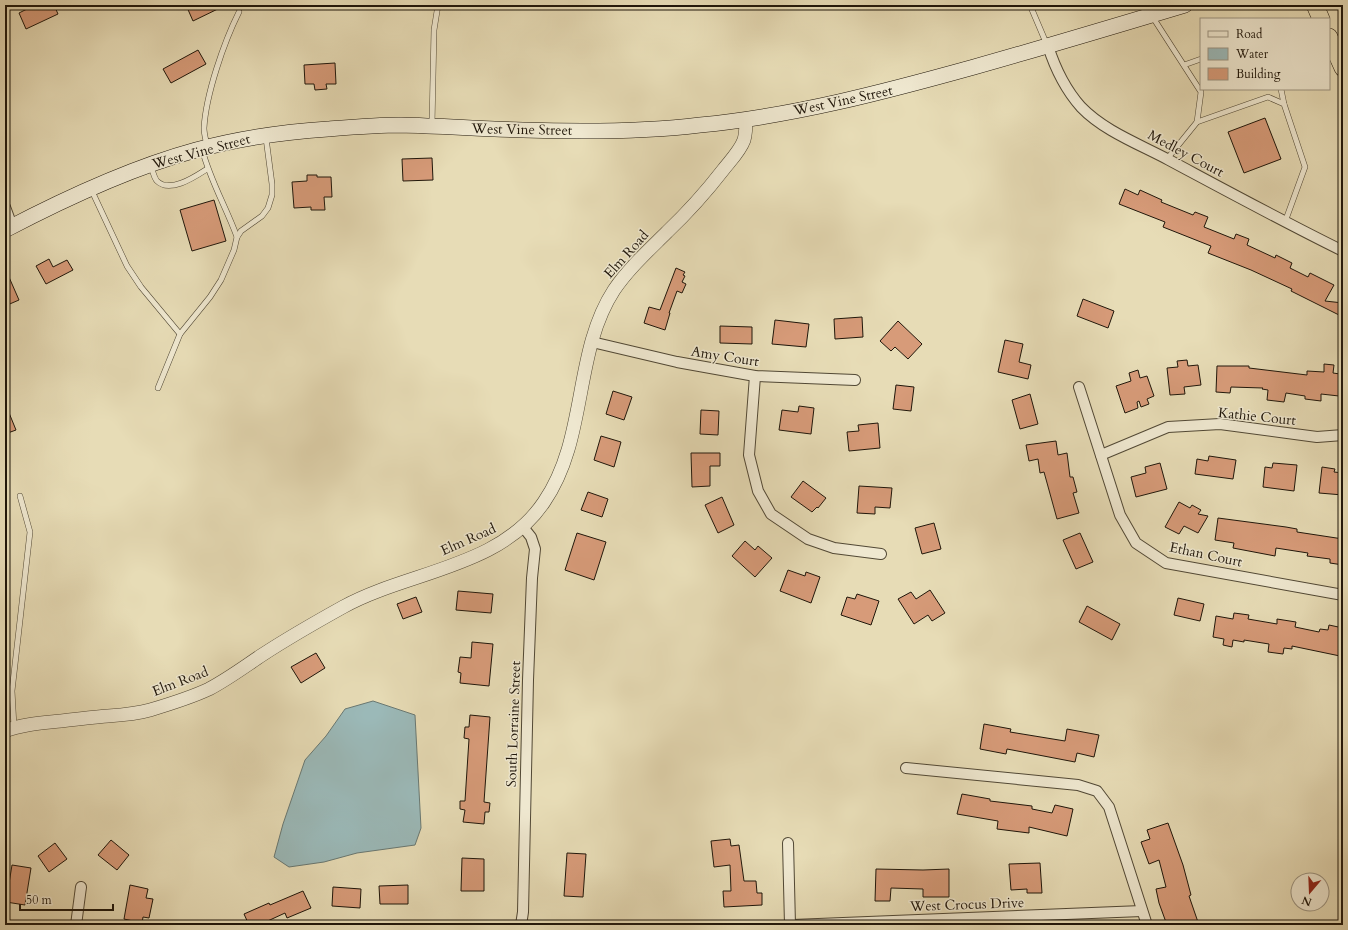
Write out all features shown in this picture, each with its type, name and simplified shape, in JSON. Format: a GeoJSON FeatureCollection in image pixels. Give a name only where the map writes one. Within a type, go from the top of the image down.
{"type":"FeatureCollection","features":[{"type":"Feature","properties":{"kind":"highway"},"geometry":{"type":"LineString","coordinates":[[1315,5],[1321,18]]}},
{"type":"Feature","properties":{"kind":"highway"},"geometry":{"type":"LineString","coordinates":[[1330,39],[1343,68]]}},
{"type":"Feature","properties":{"kind":"main road","name":"West Vine Street"},"geometry":{"type":"LineString","coordinates":[[9,228],[90,189],[150,165],[204,148],[266,135],[352,127],[400,125],[527,130],[652,129],[704,125],[746,119],[855,98],[906,86],[1185,5]]}},
{"type":"Feature","properties":{"kind":"street","name":"Medley Court"},"geometry":{"type":"LineString","coordinates":[[1048,46],[1060,77],[1072,97],[1092,117],[1105,126],[1285,222],[1343,251]]}},
{"type":"Feature","properties":{"kind":"street","name":"Elm Road"},"geometry":{"type":"LineString","coordinates":[[9,729],[29,724],[147,711],[207,690],[226,680],[263,654],[344,606],[366,596],[474,557],[494,548],[523,527],[544,504],[565,463],[577,420],[592,342],[603,311],[613,292],[640,258],[669,231],[710,188],[740,148],[744,139],[746,119]]}},
{"type":"Feature","properties":{"kind":"street"},"geometry":{"type":"LineString","coordinates":[[5,207],[9,228]]}},
{"type":"Feature","properties":{"kind":"street","name":"Amy Court"},"geometry":{"type":"LineString","coordinates":[[592,342],[677,362],[755,376],[855,380]]}},
{"type":"Feature","properties":{"kind":"street"},"geometry":{"type":"LineString","coordinates":[[755,376],[750,455],[758,491],[770,514],[808,539],[834,548],[881,554]]}},
{"type":"Feature","properties":{"kind":"street","name":"Ethan Court"},"geometry":{"type":"LineString","coordinates":[[1079,387],[1120,515],[1136,544],[1166,563],[1343,595]]}},
{"type":"Feature","properties":{"kind":"street","name":"Kathie Court"},"geometry":{"type":"LineString","coordinates":[[1101,455],[1168,427],[1220,424],[1317,437],[1343,435]]}},
{"type":"Feature","properties":{"kind":"street","name":"South Lorraine Street"},"geometry":{"type":"LineString","coordinates":[[521,925],[523,912],[528,680],[532,578],[535,549],[530,537],[523,527]]}},
{"type":"Feature","properties":{"kind":"street"},"geometry":{"type":"LineString","coordinates":[[906,768],[1078,785],[1097,791],[1109,807],[1146,925]]}},
{"type":"Feature","properties":{"kind":"street"},"geometry":{"type":"LineString","coordinates":[[788,843],[792,925]]}},
{"type":"Feature","properties":{"kind":"street"},"geometry":{"type":"LineString","coordinates":[[76,925],[81,887]]}},
{"type":"Feature","properties":{"kind":"street","name":"West Crocus Drive"},"geometry":{"type":"LineString","coordinates":[[792,925],[1142,911]]}},
{"type":"Feature","properties":{"kind":"lane"},"geometry":{"type":"LineString","coordinates":[[432,126],[434,30],[438,5]]}},
{"type":"Feature","properties":{"kind":"lane"},"geometry":{"type":"LineString","coordinates":[[1030,5],[1048,46]]}},
{"type":"Feature","properties":{"kind":"lane"},"geometry":{"type":"LineString","coordinates":[[237,237],[228,213],[207,169],[204,148],[204,129],[212,86],[232,25],[239,12]]}},
{"type":"Feature","properties":{"kind":"lane"},"geometry":{"type":"LineString","coordinates":[[1151,15],[1201,92],[1197,122],[1167,159]]}},
{"type":"Feature","properties":{"kind":"lane"},"geometry":{"type":"LineString","coordinates":[[1184,65],[1200,58]]}},
{"type":"Feature","properties":{"kind":"lane"},"geometry":{"type":"LineString","coordinates":[[1281,90],[1284,104],[1305,167],[1285,222]]}},
{"type":"Feature","properties":{"kind":"lane"},"geometry":{"type":"LineString","coordinates":[[1197,122],[1268,97],[1284,104]]}},
{"type":"Feature","properties":{"kind":"lane"},"geometry":{"type":"LineString","coordinates":[[158,388],[180,334],[210,297],[221,280],[234,250],[237,237],[241,231],[262,216],[268,208],[272,196],[272,184],[266,135]]}},
{"type":"Feature","properties":{"kind":"lane"},"geometry":{"type":"LineString","coordinates":[[150,165],[156,180],[167,186],[179,184],[193,178],[207,169]]}},
{"type":"Feature","properties":{"kind":"lane"},"geometry":{"type":"LineString","coordinates":[[90,189],[127,266],[141,287],[180,334]]}},
{"type":"Feature","properties":{"kind":"lane"},"geometry":{"type":"LineString","coordinates":[[9,729],[30,532],[20,496]]}},
{"type":"Feature","properties":{"kind":"water"},"geometry":{"type":"Polygon","coordinates":[[[373,701],[415,715],[421,828],[415,845],[357,853],[324,862],[289,867],[274,857],[283,824],[305,760],[326,736],[345,709],[373,701]]]}},
{"type":"Feature","properties":{"kind":"building"},"geometry":{"type":"Polygon","coordinates":[[[35,5],[54,5],[58,14],[26,29],[19,13],[35,5]]]}},
{"type":"Feature","properties":{"kind":"building"},"geometry":{"type":"Polygon","coordinates":[[[186,5],[226,5],[193,21],[186,5]]]}},
{"type":"Feature","properties":{"kind":"building"},"geometry":{"type":"Polygon","coordinates":[[[198,50],[206,64],[171,83],[163,69],[198,50]]]}},
{"type":"Feature","properties":{"kind":"building"},"geometry":{"type":"Polygon","coordinates":[[[335,63],[336,84],[326,84],[327,89],[315,90],[314,84],[305,84],[304,65],[335,63]]]}},
{"type":"Feature","properties":{"kind":"building"},"geometry":{"type":"Polygon","coordinates":[[[1265,118],[1281,159],[1244,173],[1228,132],[1265,118]]]}},
{"type":"Feature","properties":{"kind":"building"},"geometry":{"type":"Polygon","coordinates":[[[432,158],[433,180],[403,181],[402,159],[432,158]]]}},
{"type":"Feature","properties":{"kind":"building"},"geometry":{"type":"Polygon","coordinates":[[[307,175],[331,177],[332,197],[324,197],[325,210],[311,210],[311,207],[294,208],[292,182],[307,181],[307,175]]]}},
{"type":"Feature","properties":{"kind":"building"},"geometry":{"type":"Polygon","coordinates":[[[1125,189],[1138,195],[1140,190],[1162,200],[1161,202],[1193,215],[1195,212],[1208,217],[1204,227],[1234,239],[1236,234],[1249,239],[1247,245],[1275,258],[1276,255],[1292,263],[1290,268],[1308,277],[1310,273],[1334,285],[1325,301],[1343,303],[1343,317],[1291,291],[1292,289],[1251,270],[1208,253],[1211,246],[1163,227],[1165,222],[1119,204],[1125,189]]]}},
{"type":"Feature","properties":{"kind":"building"},"geometry":{"type":"Polygon","coordinates":[[[214,200],[226,241],[192,251],[180,210],[214,200]]]}},
{"type":"Feature","properties":{"kind":"building"},"geometry":{"type":"Polygon","coordinates":[[[49,259],[53,267],[67,260],[73,270],[46,284],[36,266],[49,259]]]}},
{"type":"Feature","properties":{"kind":"building"},"geometry":{"type":"Polygon","coordinates":[[[5,268],[19,300],[5,306],[5,268]]]}},
{"type":"Feature","properties":{"kind":"building"},"geometry":{"type":"Polygon","coordinates":[[[676,268],[685,272],[682,282],[686,284],[682,293],[677,291],[665,330],[644,323],[649,307],[660,310],[676,268]]]}},
{"type":"Feature","properties":{"kind":"building"},"geometry":{"type":"Polygon","coordinates":[[[1083,299],[1114,311],[1108,328],[1077,316],[1083,299]]]}},
{"type":"Feature","properties":{"kind":"building"},"geometry":{"type":"Polygon","coordinates":[[[862,317],[863,337],[835,339],[834,319],[862,317]]]}},
{"type":"Feature","properties":{"kind":"building"},"geometry":{"type":"Polygon","coordinates":[[[775,320],[809,324],[806,347],[772,344],[775,320]]]}},
{"type":"Feature","properties":{"kind":"building"},"geometry":{"type":"Polygon","coordinates":[[[898,321],[922,344],[908,359],[895,347],[891,351],[880,341],[898,321]]]}},
{"type":"Feature","properties":{"kind":"building"},"geometry":{"type":"Polygon","coordinates":[[[720,326],[752,327],[752,344],[720,343],[720,326]]]}},
{"type":"Feature","properties":{"kind":"building"},"geometry":{"type":"Polygon","coordinates":[[[1005,340],[1023,344],[1019,362],[1031,365],[1028,379],[998,372],[1005,340]]]}},
{"type":"Feature","properties":{"kind":"building"},"geometry":{"type":"Polygon","coordinates":[[[1187,360],[1188,366],[1198,365],[1201,385],[1184,387],[1185,394],[1170,395],[1167,368],[1178,367],[1177,361],[1187,360]]]}},
{"type":"Feature","properties":{"kind":"building"},"geometry":{"type":"Polygon","coordinates":[[[1324,364],[1334,365],[1333,373],[1340,374],[1339,396],[1321,394],[1321,401],[1305,399],[1305,396],[1286,393],[1284,402],[1267,400],[1268,390],[1262,389],[1263,388],[1231,387],[1230,393],[1216,392],[1217,366],[1249,366],[1249,368],[1307,375],[1307,371],[1324,372],[1324,364]]]}},
{"type":"Feature","properties":{"kind":"building"},"geometry":{"type":"Polygon","coordinates":[[[1138,370],[1140,378],[1147,376],[1154,396],[1147,399],[1149,404],[1141,407],[1139,401],[1137,402],[1138,408],[1125,413],[1116,386],[1131,381],[1129,373],[1138,370]]]}},
{"type":"Feature","properties":{"kind":"building"},"geometry":{"type":"Polygon","coordinates":[[[896,385],[914,387],[911,411],[893,409],[896,385]]]}},
{"type":"Feature","properties":{"kind":"building"},"geometry":{"type":"Polygon","coordinates":[[[613,391],[632,397],[624,420],[606,414],[613,391]]]}},
{"type":"Feature","properties":{"kind":"building"},"geometry":{"type":"Polygon","coordinates":[[[1030,394],[1038,424],[1020,429],[1012,400],[1030,394]]]}},
{"type":"Feature","properties":{"kind":"building"},"geometry":{"type":"Polygon","coordinates":[[[5,403],[16,430],[5,434],[5,403]]]}},
{"type":"Feature","properties":{"kind":"building"},"geometry":{"type":"Polygon","coordinates":[[[799,406],[814,408],[811,434],[779,430],[782,410],[798,412],[799,406]]]}},
{"type":"Feature","properties":{"kind":"building"},"geometry":{"type":"Polygon","coordinates":[[[701,410],[719,411],[718,435],[700,434],[701,410]]]}},
{"type":"Feature","properties":{"kind":"building"},"geometry":{"type":"Polygon","coordinates":[[[878,423],[880,448],[849,451],[847,432],[859,431],[858,425],[878,423]]]}},
{"type":"Feature","properties":{"kind":"building"},"geometry":{"type":"Polygon","coordinates":[[[601,436],[621,442],[614,467],[594,460],[601,436]]]}},
{"type":"Feature","properties":{"kind":"building"},"geometry":{"type":"Polygon","coordinates":[[[1056,441],[1058,455],[1067,453],[1070,477],[1073,477],[1077,492],[1073,493],[1079,513],[1057,519],[1044,472],[1040,473],[1038,459],[1029,461],[1026,445],[1056,441]]]}},
{"type":"Feature","properties":{"kind":"building"},"geometry":{"type":"Polygon","coordinates":[[[691,453],[720,453],[720,466],[710,466],[710,486],[692,487],[691,453]]]}},
{"type":"Feature","properties":{"kind":"building"},"geometry":{"type":"Polygon","coordinates":[[[1209,456],[1236,460],[1233,479],[1195,474],[1197,459],[1208,461],[1209,456]]]}},
{"type":"Feature","properties":{"kind":"building"},"geometry":{"type":"Polygon","coordinates":[[[1160,463],[1167,489],[1136,497],[1131,477],[1146,473],[1145,467],[1160,463]]]}},
{"type":"Feature","properties":{"kind":"building"},"geometry":{"type":"Polygon","coordinates":[[[1273,463],[1297,465],[1294,491],[1263,487],[1265,467],[1272,468],[1273,463]]]}},
{"type":"Feature","properties":{"kind":"building"},"geometry":{"type":"Polygon","coordinates":[[[1322,467],[1335,469],[1334,472],[1343,473],[1343,495],[1319,493],[1322,467]]]}},
{"type":"Feature","properties":{"kind":"building"},"geometry":{"type":"Polygon","coordinates":[[[803,481],[826,498],[818,508],[817,507],[812,512],[791,497],[803,481]]]}},
{"type":"Feature","properties":{"kind":"building"},"geometry":{"type":"Polygon","coordinates":[[[859,486],[892,488],[890,508],[875,507],[875,514],[857,513],[859,486]]]}},
{"type":"Feature","properties":{"kind":"building"},"geometry":{"type":"Polygon","coordinates":[[[588,492],[608,499],[602,517],[581,510],[588,492]]]}},
{"type":"Feature","properties":{"kind":"building"},"geometry":{"type":"Polygon","coordinates":[[[722,497],[734,525],[718,533],[705,505],[722,497]]]}},
{"type":"Feature","properties":{"kind":"building"},"geometry":{"type":"Polygon","coordinates":[[[1179,502],[1190,508],[1192,505],[1201,510],[1198,514],[1208,516],[1198,533],[1184,526],[1179,534],[1165,527],[1179,502]]]}},
{"type":"Feature","properties":{"kind":"building"},"geometry":{"type":"Polygon","coordinates":[[[1218,518],[1286,527],[1297,529],[1297,532],[1343,539],[1343,565],[1330,563],[1330,559],[1307,556],[1308,553],[1276,548],[1275,556],[1233,548],[1234,543],[1215,540],[1218,518]]]}},
{"type":"Feature","properties":{"kind":"building"},"geometry":{"type":"Polygon","coordinates":[[[934,523],[941,549],[922,554],[915,528],[934,523]]]}},
{"type":"Feature","properties":{"kind":"building"},"geometry":{"type":"Polygon","coordinates":[[[577,533],[606,542],[594,580],[565,570],[577,533]]]}},
{"type":"Feature","properties":{"kind":"building"},"geometry":{"type":"Polygon","coordinates":[[[1080,533],[1093,562],[1076,569],[1063,540],[1080,533]]]}},
{"type":"Feature","properties":{"kind":"building"},"geometry":{"type":"Polygon","coordinates":[[[745,541],[755,550],[758,546],[772,558],[755,577],[732,556],[745,541]]]}},
{"type":"Feature","properties":{"kind":"building"},"geometry":{"type":"Polygon","coordinates":[[[788,570],[805,576],[806,572],[820,577],[811,603],[780,591],[788,570]]]}},
{"type":"Feature","properties":{"kind":"building"},"geometry":{"type":"Polygon","coordinates":[[[930,590],[945,613],[932,621],[928,615],[914,624],[898,599],[911,592],[916,599],[930,590]]]}},
{"type":"Feature","properties":{"kind":"building"},"geometry":{"type":"Polygon","coordinates":[[[458,591],[493,594],[491,613],[456,610],[458,591]]]}},
{"type":"Feature","properties":{"kind":"building"},"geometry":{"type":"Polygon","coordinates":[[[857,594],[879,601],[871,625],[841,615],[847,597],[855,599],[857,594]]]}},
{"type":"Feature","properties":{"kind":"building"},"geometry":{"type":"Polygon","coordinates":[[[416,597],[422,612],[403,619],[397,604],[416,597]]]}},
{"type":"Feature","properties":{"kind":"building"},"geometry":{"type":"Polygon","coordinates":[[[1178,598],[1204,604],[1200,621],[1174,615],[1178,598]]]}},
{"type":"Feature","properties":{"kind":"building"},"geometry":{"type":"Polygon","coordinates":[[[1087,606],[1120,624],[1112,640],[1079,622],[1087,606]]]}},
{"type":"Feature","properties":{"kind":"building"},"geometry":{"type":"Polygon","coordinates":[[[1234,613],[1249,615],[1248,619],[1277,624],[1277,619],[1296,622],[1295,627],[1319,632],[1320,629],[1328,630],[1329,625],[1343,628],[1340,656],[1292,646],[1292,649],[1284,648],[1283,654],[1268,652],[1269,644],[1244,640],[1244,642],[1233,640],[1232,647],[1223,645],[1224,639],[1213,637],[1216,616],[1233,619],[1234,613]]]}},
{"type":"Feature","properties":{"kind":"building"},"geometry":{"type":"Polygon","coordinates":[[[472,642],[493,644],[489,686],[460,683],[461,673],[458,672],[460,657],[471,658],[472,642]]]}},
{"type":"Feature","properties":{"kind":"building"},"geometry":{"type":"Polygon","coordinates":[[[316,653],[325,668],[301,683],[291,667],[316,653]]]}},
{"type":"Feature","properties":{"kind":"building"},"geometry":{"type":"Polygon","coordinates":[[[470,715],[490,717],[484,802],[490,803],[489,812],[485,812],[484,824],[463,822],[465,810],[460,809],[460,801],[465,801],[469,739],[464,738],[465,727],[469,727],[470,715]]]}},
{"type":"Feature","properties":{"kind":"building"},"geometry":{"type":"Polygon","coordinates":[[[984,724],[1011,729],[1010,732],[1065,741],[1067,729],[1099,735],[1094,757],[1077,753],[1075,762],[1007,749],[1006,754],[980,749],[984,724]]]}},
{"type":"Feature","properties":{"kind":"building"},"geometry":{"type":"Polygon","coordinates":[[[962,794],[990,799],[990,801],[1032,806],[1032,809],[1052,813],[1055,805],[1073,809],[1067,836],[1029,827],[1029,833],[997,829],[998,821],[957,814],[962,794]]]}},
{"type":"Feature","properties":{"kind":"building"},"geometry":{"type":"Polygon","coordinates":[[[1168,823],[1183,865],[1191,895],[1189,896],[1199,925],[1167,925],[1159,903],[1156,889],[1166,887],[1159,860],[1149,864],[1141,842],[1150,839],[1147,830],[1168,823]]]}},
{"type":"Feature","properties":{"kind":"building"},"geometry":{"type":"Polygon","coordinates":[[[730,839],[731,846],[739,845],[744,881],[756,881],[757,893],[762,893],[762,905],[724,907],[723,891],[731,891],[730,865],[714,867],[711,841],[730,839]]]}},
{"type":"Feature","properties":{"kind":"building"},"geometry":{"type":"Polygon","coordinates":[[[111,840],[129,855],[117,870],[98,855],[111,840]]]}},
{"type":"Feature","properties":{"kind":"building"},"geometry":{"type":"Polygon","coordinates":[[[55,843],[67,859],[49,872],[38,856],[55,843]]]}},
{"type":"Feature","properties":{"kind":"building"},"geometry":{"type":"Polygon","coordinates":[[[567,853],[586,854],[583,897],[564,896],[567,853]]]}},
{"type":"Feature","properties":{"kind":"building"},"geometry":{"type":"Polygon","coordinates":[[[462,858],[484,859],[484,891],[461,891],[462,858]]]}},
{"type":"Feature","properties":{"kind":"building"},"geometry":{"type":"Polygon","coordinates":[[[1040,863],[1042,893],[1027,893],[1027,889],[1011,890],[1009,864],[1040,863]]]}},
{"type":"Feature","properties":{"kind":"building"},"geometry":{"type":"Polygon","coordinates":[[[12,865],[31,868],[25,905],[6,902],[12,865]]]}},
{"type":"Feature","properties":{"kind":"building"},"geometry":{"type":"Polygon","coordinates":[[[876,869],[949,869],[949,897],[923,897],[923,889],[891,888],[890,901],[875,901],[876,869]]]}},
{"type":"Feature","properties":{"kind":"building"},"geometry":{"type":"Polygon","coordinates":[[[130,885],[148,889],[146,898],[153,899],[149,918],[143,917],[142,923],[124,919],[130,885]]]}},
{"type":"Feature","properties":{"kind":"building"},"geometry":{"type":"Polygon","coordinates":[[[408,885],[408,904],[380,904],[379,886],[408,885]]]}},
{"type":"Feature","properties":{"kind":"building"},"geometry":{"type":"Polygon","coordinates":[[[333,887],[361,889],[360,908],[332,906],[333,887]]]}},
{"type":"Feature","properties":{"kind":"building"},"geometry":{"type":"Polygon","coordinates":[[[303,891],[311,908],[287,918],[285,913],[259,925],[249,925],[244,914],[303,891]]]}}]}
